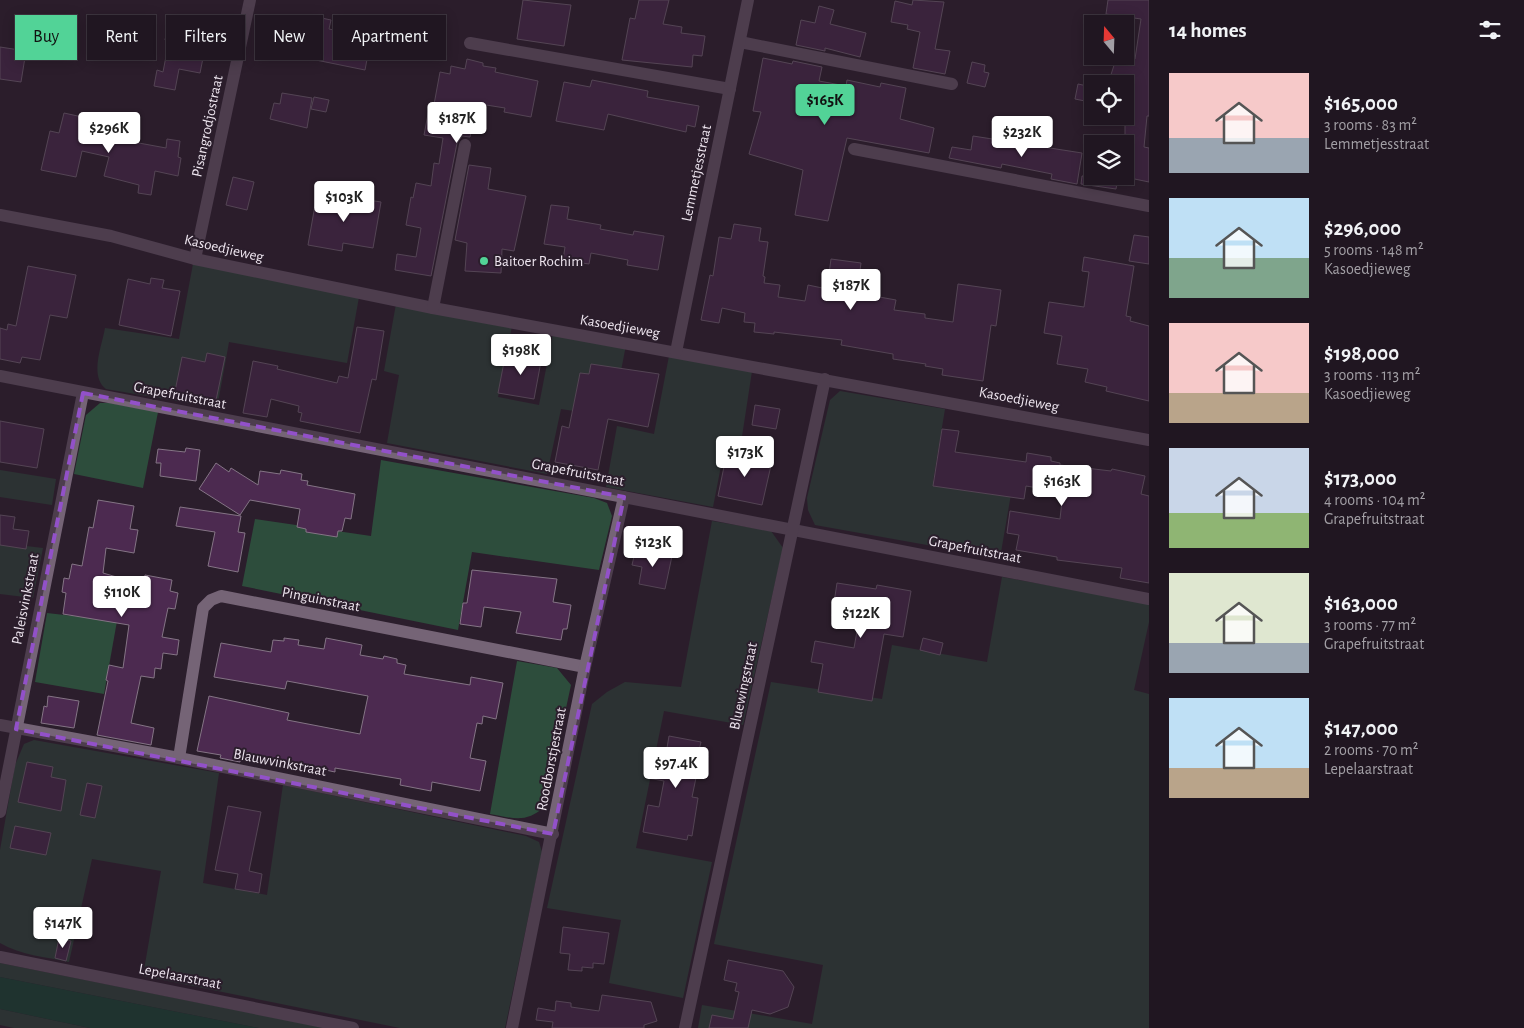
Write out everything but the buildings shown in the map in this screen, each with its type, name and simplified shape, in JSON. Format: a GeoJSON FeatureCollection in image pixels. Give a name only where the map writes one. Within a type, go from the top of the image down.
{"type":"FeatureCollection","features":[{"type":"Feature","properties":{"kind":"street","name":"Pisangrodjostraat"},"geometry":{"type":"LineString","coordinates":[[195,259],[250,0]]}},
{"type":"Feature","properties":{"kind":"street","name":"Lemmetjesstraat"},"geometry":{"type":"LineString","coordinates":[[676,352],[748,0]]}},
{"type":"Feature","properties":{"kind":"street"},"geometry":{"type":"LineString","coordinates":[[740,42],[952,84]]}},
{"type":"Feature","properties":{"kind":"street"},"geometry":{"type":"LineString","coordinates":[[470,43],[730,89]]}},
{"type":"Feature","properties":{"kind":"street"},"geometry":{"type":"LineString","coordinates":[[433,308],[465,145]]}},
{"type":"Feature","properties":{"kind":"street"},"geometry":{"type":"LineString","coordinates":[[854,149],[1149,206]]}},
{"type":"Feature","properties":{"kind":"street","name":"Kasoedjieweg"},"geometry":{"type":"LineString","coordinates":[[0,215],[111,236],[195,259],[433,308],[1149,440]]}},
{"type":"Feature","properties":{"kind":"street","name":"Grapefruitstraat"},"geometry":{"type":"LineString","coordinates":[[0,376],[1149,599]]}},
{"type":"Feature","properties":{"kind":"street","name":"Bluewingstraat"},"geometry":{"type":"LineString","coordinates":[[685,1028],[825,379]]}},
{"type":"Feature","properties":{"kind":"street","name":"Paleisvinkstraat"},"geometry":{"type":"LineString","coordinates":[[0,812],[83,393]]}},
{"type":"Feature","properties":{"kind":"street","name":"Roodborstjestraat"},"geometry":{"type":"LineString","coordinates":[[512,1028],[553,834],[585,667],[624,497]]}},
{"type":"Feature","properties":{"kind":"street","name":"Pinguinstraat"},"geometry":{"type":"LineString","coordinates":[[179,758],[204,608],[211,600],[221,596],[585,667]]}},
{"type":"Feature","properties":{"kind":"street","name":"Blauwvinkstraat"},"geometry":{"type":"LineString","coordinates":[[0,725],[179,758],[553,834]]}},
{"type":"Feature","properties":{"kind":"street","name":"Lepelaarstraat"},"geometry":{"type":"LineString","coordinates":[[0,957],[353,1028]]}},
{"type":"Feature","properties":{"kind":"highlighted area"},"geometry":{"type":"Polygon","coordinates":[[[83,393],[624,497],[553,834],[16,729],[83,393]]]}},
{"type":"Feature","properties":{"kind":"shaded area"},"geometry":{"type":"Polygon","coordinates":[[[193,264],[359,297],[347,363],[229,342],[217,408],[106,389],[98,377],[97,369],[105,328],[179,339],[193,264]]]}},
{"type":"Feature","properties":{"kind":"shaded area"},"geometry":{"type":"Polygon","coordinates":[[[396,304],[512,326],[498,397],[539,405],[553,333],[626,345],[612,417],[561,409],[547,474],[387,443],[399,375],[384,371],[396,304]]]}},
{"type":"Feature","properties":{"kind":"shaded area"},"geometry":{"type":"Polygon","coordinates":[[[669,356],[752,371],[741,443],[726,440],[713,507],[606,487],[617,426],[654,434],[669,356]]]}},
{"type":"Feature","properties":{"kind":"shaded area"},"geometry":{"type":"Polygon","coordinates":[[[840,391],[945,409],[933,481],[1011,494],[1000,558],[815,525],[808,510],[807,498],[830,400],[840,391]]]}},
{"type":"Feature","properties":{"kind":"shaded area"},"geometry":{"type":"Polygon","coordinates":[[[100,403],[110,403],[158,412],[143,488],[74,474],[86,415],[100,403]]]}},
{"type":"Feature","properties":{"kind":"shaded area"},"geometry":{"type":"Polygon","coordinates":[[[381,460],[594,498],[607,503],[612,516],[599,570],[472,552],[458,630],[242,586],[255,519],[371,536],[381,460]]]}},
{"type":"Feature","properties":{"kind":"shaded area"},"geometry":{"type":"Polygon","coordinates":[[[0,470],[56,479],[52,505],[0,497],[0,470]]]}},
{"type":"Feature","properties":{"kind":"shaded area"},"geometry":{"type":"Polygon","coordinates":[[[712,521],[771,531],[783,548],[743,725],[664,711],[636,848],[712,862],[683,998],[609,983],[621,920],[547,908],[592,704],[607,692],[625,682],[681,687],[712,521]]]}},
{"type":"Feature","properties":{"kind":"shaded area"},"geometry":{"type":"Polygon","coordinates":[[[0,543],[43,548],[33,598],[0,594],[0,543]]]}},
{"type":"Feature","properties":{"kind":"shaded area"},"geometry":{"type":"Polygon","coordinates":[[[1002,577],[1149,603],[1149,622],[1134,690],[1149,694],[1149,1028],[698,1028],[702,1005],[812,1024],[823,965],[714,944],[771,682],[882,699],[892,645],[987,662],[1002,577]]]}},
{"type":"Feature","properties":{"kind":"shaded area"},"geometry":{"type":"Polygon","coordinates":[[[47,613],[117,621],[104,694],[35,682],[47,613]]]}},
{"type":"Feature","properties":{"kind":"shaded area"},"geometry":{"type":"Polygon","coordinates":[[[517,661],[557,668],[571,685],[545,806],[532,815],[519,818],[490,814],[517,661]]]}},
{"type":"Feature","properties":{"kind":"shaded area"},"geometry":{"type":"Polygon","coordinates":[[[34,740],[219,773],[203,883],[267,895],[283,785],[526,836],[539,842],[542,852],[505,1028],[400,1028],[143,976],[161,871],[92,859],[69,962],[25,953],[0,943],[0,850],[15,765],[24,744],[34,740]]]}},
{"type":"Feature","properties":{"kind":"shaded area"},"geometry":{"type":"Polygon","coordinates":[[[0,963],[326,1028],[259,1028],[0,977],[0,963]]]}},
{"type":"Feature","properties":{"kind":"shaded area"},"geometry":{"type":"Polygon","coordinates":[[[0,977],[259,1028],[90,1028],[0,1009],[0,977]]]}},
{"type":"Feature","properties":{"kind":"shaded area"},"geometry":{"type":"Polygon","coordinates":[[[0,1009],[90,1028],[14,1028],[0,1025],[0,1009]]]}},
{"type":"Feature","properties":{"kind":"place","name":"Baitoer Rochim"},"geometry":{"type":"Point","coordinates":[484,261]}}]}
